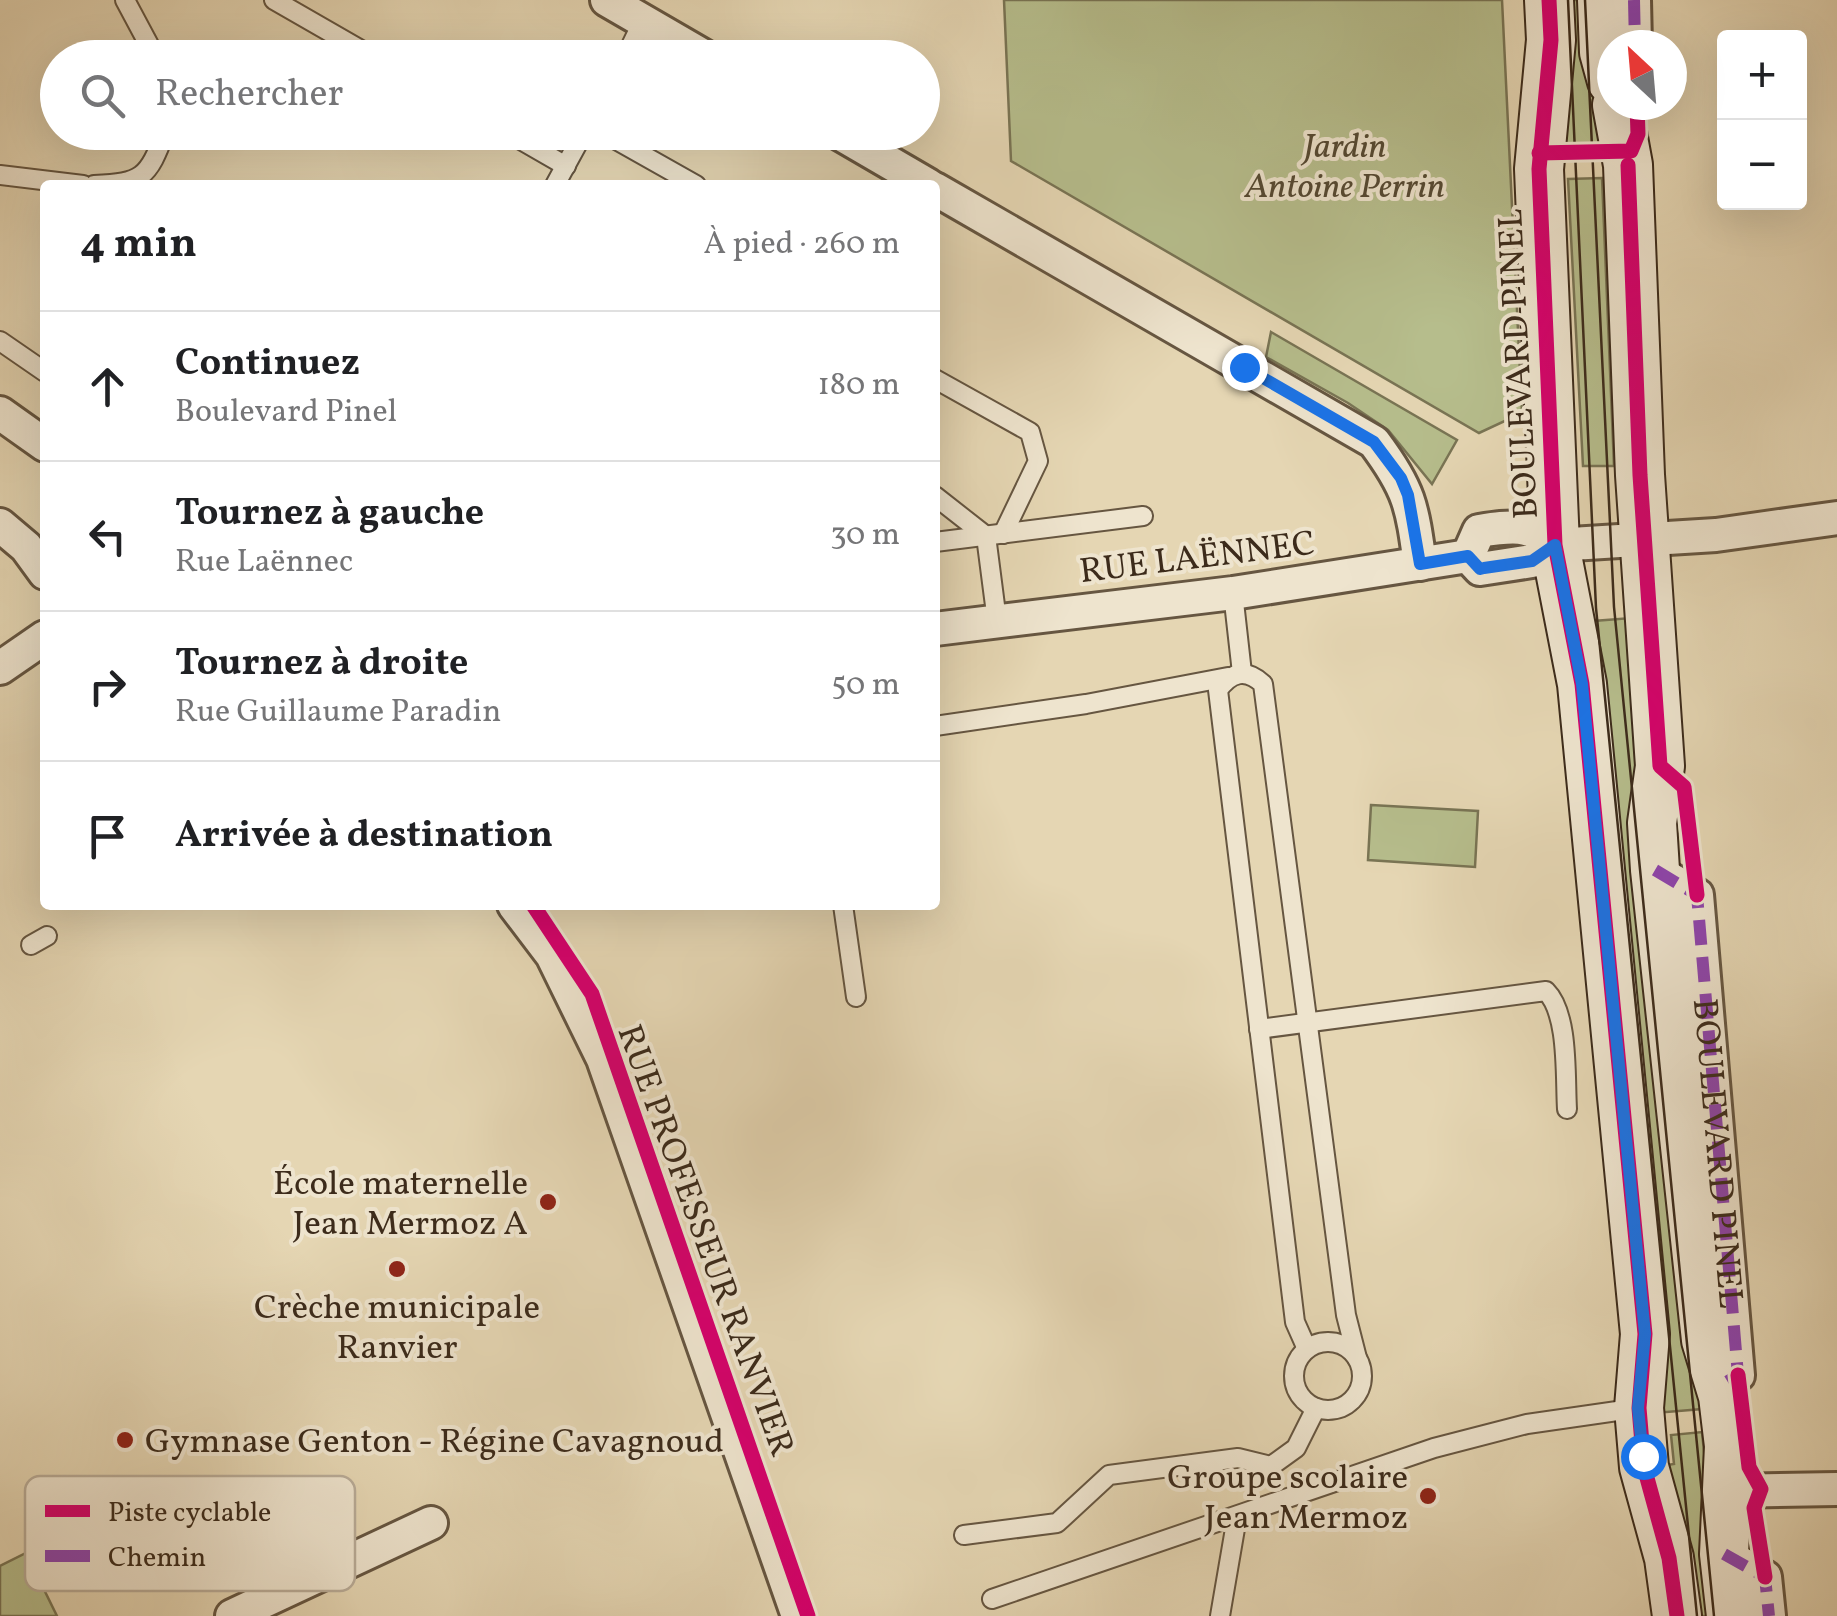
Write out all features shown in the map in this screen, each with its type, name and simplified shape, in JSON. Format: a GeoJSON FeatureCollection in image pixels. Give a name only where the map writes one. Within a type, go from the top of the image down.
{"type":"FeatureCollection","features":[{"type":"Feature","properties":{"kind":"street"},"geometry":{"type":"LineString","coordinates":[[607,0],[677,40]]}},
{"type":"Feature","properties":{"kind":"street","name":"BOULEVARD PINEL"},"geometry":{"type":"LineString","coordinates":[[1549,0],[1551,40],[1539,169],[1555,545],[1582,684],[1592,783],[1645,1334],[1638,1408],[1644,1467],[1670,1558],[1676,1616]]}},
{"type":"Feature","properties":{"kind":"street"},"geometry":{"type":"LineString","coordinates":[[1602,0],[1603,30]]}},
{"type":"Feature","properties":{"kind":"street"},"geometry":{"type":"LineString","coordinates":[[1634,0],[1635,30]]}},
{"type":"Feature","properties":{"kind":"street","name":"BOULEVARD PINEL"},"geometry":{"type":"LineString","coordinates":[[1620,120],[1628,165],[1660,766],[1652,823],[1655,870],[1706,1340],[1720,1386],[1729,1446],[1730,1491],[1724,1554],[1731,1616]]}},
{"type":"Feature","properties":{"kind":"street"},"geometry":{"type":"LineString","coordinates":[[868,150],[919,180]]}},
{"type":"Feature","properties":{"kind":"street"},"geometry":{"type":"LineString","coordinates":[[940,192],[1374,442],[1401,478],[1408,495],[1420,564]]}},
{"type":"Feature","properties":{"kind":"street"},"geometry":{"type":"LineString","coordinates":[[0,414],[40,442]]}},
{"type":"Feature","properties":{"kind":"street","name":"RUE LAËNNEC"},"geometry":{"type":"LineString","coordinates":[[940,628],[1232,593],[1468,556],[1479,531],[1516,526],[1539,531],[1555,545],[1733,533],[1837,518]]}},
{"type":"Feature","properties":{"kind":"street"},"geometry":{"type":"LineString","coordinates":[[0,525],[26,547],[40,566]]}},
{"type":"Feature","properties":{"kind":"street"},"geometry":{"type":"LineString","coordinates":[[0,668],[40,640]]}},
{"type":"Feature","properties":{"kind":"street","name":"RUE PROFESSEUR RANVIER"},"geometry":{"type":"LineString","coordinates":[[518,910],[552,954],[603,1058],[798,1616]]}},
{"type":"Feature","properties":{"kind":"street"},"geometry":{"type":"LineString","coordinates":[[1730,1491],[1837,1489]]}},
{"type":"Feature","properties":{"kind":"street"},"geometry":{"type":"LineString","coordinates":[[355,1558],[431,1522]]}},
{"type":"Feature","properties":{"kind":"street"},"geometry":{"type":"LineString","coordinates":[[1724,1554],[1766,1577],[1769,1616]]}},
{"type":"Feature","properties":{"kind":"street"},"geometry":{"type":"LineString","coordinates":[[232,1616],[285,1591]]}},
{"type":"Feature","properties":{"kind":"lane"},"geometry":{"type":"LineString","coordinates":[[125,0],[146,40]]}},
{"type":"Feature","properties":{"kind":"lane"},"geometry":{"type":"LineString","coordinates":[[274,0],[344,40]]}},
{"type":"Feature","properties":{"kind":"lane"},"geometry":{"type":"LineString","coordinates":[[634,40],[643,20]]}},
{"type":"Feature","properties":{"kind":"lane"},"geometry":{"type":"LineString","coordinates":[[134,180],[154,162],[158,150]]}},
{"type":"Feature","properties":{"kind":"lane"},"geometry":{"type":"LineString","coordinates":[[538,150],[566,166]]}},
{"type":"Feature","properties":{"kind":"lane"},"geometry":{"type":"LineString","coordinates":[[558,180],[574,150]]}},
{"type":"Feature","properties":{"kind":"lane"},"geometry":{"type":"LineString","coordinates":[[634,150],[687,180]]}},
{"type":"Feature","properties":{"kind":"lane"},"geometry":{"type":"LineString","coordinates":[[0,175],[42,180]]}},
{"type":"Feature","properties":{"kind":"lane"},"geometry":{"type":"LineString","coordinates":[[0,340],[40,368]]}},
{"type":"Feature","properties":{"kind":"lane"},"geometry":{"type":"LineString","coordinates":[[940,381],[1030,432],[1038,462],[994,535],[997,622]]}},
{"type":"Feature","properties":{"kind":"lane"},"geometry":{"type":"LineString","coordinates":[[940,499],[994,535]]}},
{"type":"Feature","properties":{"kind":"lane"},"geometry":{"type":"LineString","coordinates":[[940,541],[1143,516]]}},
{"type":"Feature","properties":{"kind":"lane"},"geometry":{"type":"LineString","coordinates":[[1232,593],[1235,675]]}},
{"type":"Feature","properties":{"kind":"lane"},"geometry":{"type":"LineString","coordinates":[[1235,675],[1218,690],[1295,1322],[1307,1350]]}},
{"type":"Feature","properties":{"kind":"lane"},"geometry":{"type":"LineString","coordinates":[[940,725],[1086,704],[1235,675],[1255,676],[1263,684],[1346,1315],[1362,1371],[1361,1385],[1344,1407],[1316,1408],[1296,1389],[1294,1374],[1298,1361],[1320,1343],[1346,1347],[1357,1358]]}},
{"type":"Feature","properties":{"kind":"lane"},"geometry":{"type":"LineString","coordinates":[[845,910],[856,997]]}},
{"type":"Feature","properties":{"kind":"lane"},"geometry":{"type":"LineString","coordinates":[[1259,1029],[1546,991],[1555,1000],[1560,1016],[1568,1109]]}},
{"type":"Feature","properties":{"kind":"lane"},"geometry":{"type":"LineString","coordinates":[[964,1536],[1057,1522],[1109,1475],[1238,1458],[1271,1466],[1296,1448],[1316,1408]]}},
{"type":"Feature","properties":{"kind":"lane"},"geometry":{"type":"LineString","coordinates":[[992,1599],[1434,1448],[1527,1424],[1638,1408]]}},
{"type":"Feature","properties":{"kind":"lane"},"geometry":{"type":"LineString","coordinates":[[1220,1616],[1237,1517]]}},
{"type":"Feature","properties":{"kind":"green space","name":"Jardin Antoine Perrin"},"geometry":{"type":"Polygon","coordinates":[[[1004,0],[1502,0],[1522,413],[1479,433],[1011,161],[1004,0]]]}},
{"type":"Feature","properties":{"kind":"green space"},"geometry":{"type":"Polygon","coordinates":[[[1561,0],[1591,0],[1597,41],[1597,120],[1608,120],[1612,145],[1553,148],[1561,0]]]}},
{"type":"Feature","properties":{"kind":"green space"},"geometry":{"type":"Polygon","coordinates":[[[1602,178],[1614,466],[1583,466],[1568,179],[1602,178]]]}},
{"type":"Feature","properties":{"kind":"green space"},"geometry":{"type":"Polygon","coordinates":[[[1271,332],[1457,440],[1432,484],[1388,430],[1266,357],[1271,332]]]}},
{"type":"Feature","properties":{"kind":"green space"},"geometry":{"type":"Polygon","coordinates":[[[1631,618],[1714,1408],[1655,1413],[1581,622],[1631,618]]]}},
{"type":"Feature","properties":{"kind":"green space"},"geometry":{"type":"Polygon","coordinates":[[[1371,805],[1478,811],[1475,867],[1368,860],[1371,805]]]}},
{"type":"Feature","properties":{"kind":"green space"},"geometry":{"type":"Polygon","coordinates":[[[1702,1432],[1721,1616],[1689,1616],[1660,1466],[1674,1464],[1671,1435],[1702,1432]]]}},
{"type":"Feature","properties":{"kind":"green space"},"geometry":{"type":"Polygon","coordinates":[[[25,1554],[25,1591],[45,1591],[57,1616],[0,1616],[0,1566],[25,1554]]]}},
{"type":"Feature","properties":{"kind":"tram line"},"geometry":{"type":"LineString","coordinates":[[1568,0],[1596,608],[1697,1616]]}},
{"type":"Feature","properties":{"kind":"tram line"},"geometry":{"type":"LineString","coordinates":[[1585,0],[1614,607],[1714,1616]]}},
{"type":"Feature","properties":{"kind":"marked path"},"geometry":{"type":"LineString","coordinates":[[1634,0],[1635,30]]}},
{"type":"Feature","properties":{"kind":"marked path"},"geometry":{"type":"LineString","coordinates":[[1655,870],[1697,895],[1738,1375],[1720,1386]]}},
{"type":"Feature","properties":{"kind":"marked path"},"geometry":{"type":"LineString","coordinates":[[1724,1554],[1765,1577],[1769,1616]]}},
{"type":"Feature","properties":{"kind":"cycle path"},"geometry":{"type":"LineString","coordinates":[[1549,0],[1551,40],[1539,169],[1555,545],[1582,684],[1645,1334],[1639,1408],[1644,1467],[1669,1558],[1677,1616]]}},
{"type":"Feature","properties":{"kind":"cycle path"},"geometry":{"type":"LineString","coordinates":[[1539,153],[1631,151],[1638,134],[1638,120]]}},
{"type":"Feature","properties":{"kind":"cycle path"},"geometry":{"type":"LineString","coordinates":[[1628,165],[1640,475],[1660,766],[1684,787],[1697,895]]}},
{"type":"Feature","properties":{"kind":"cycle path"},"geometry":{"type":"LineString","coordinates":[[536,910],[592,994],[808,1616]]}},
{"type":"Feature","properties":{"kind":"cycle path"},"geometry":{"type":"LineString","coordinates":[[1738,1375],[1749,1467],[1761,1489],[1754,1508],[1765,1577]]}},
{"type":"Feature","properties":{"kind":"place","name":"École maternelle Jean Mermoz A"},"geometry":{"type":"Point","coordinates":[548,1202]}},
{"type":"Feature","properties":{"kind":"place","name":"Crèche municipale Ranvier"},"geometry":{"type":"Point","coordinates":[397,1269]}},
{"type":"Feature","properties":{"kind":"place","name":"Gymnase Genton - Régine Cavagnoud"},"geometry":{"type":"Point","coordinates":[125,1440]}},
{"type":"Feature","properties":{"kind":"place","name":"Groupe scolaire Jean Mermoz"},"geometry":{"type":"Point","coordinates":[1428,1496]}},
{"type":"Feature","properties":{"kind":"route"},"geometry":{"type":"LineString","coordinates":[[1244,367],[1374,442],[1401,478],[1408,495],[1420,564],[1468,556],[1480,569],[1532,561],[1555,545],[1582,684],[1645,1334],[1638,1408],[1643,1456]]}}]}
